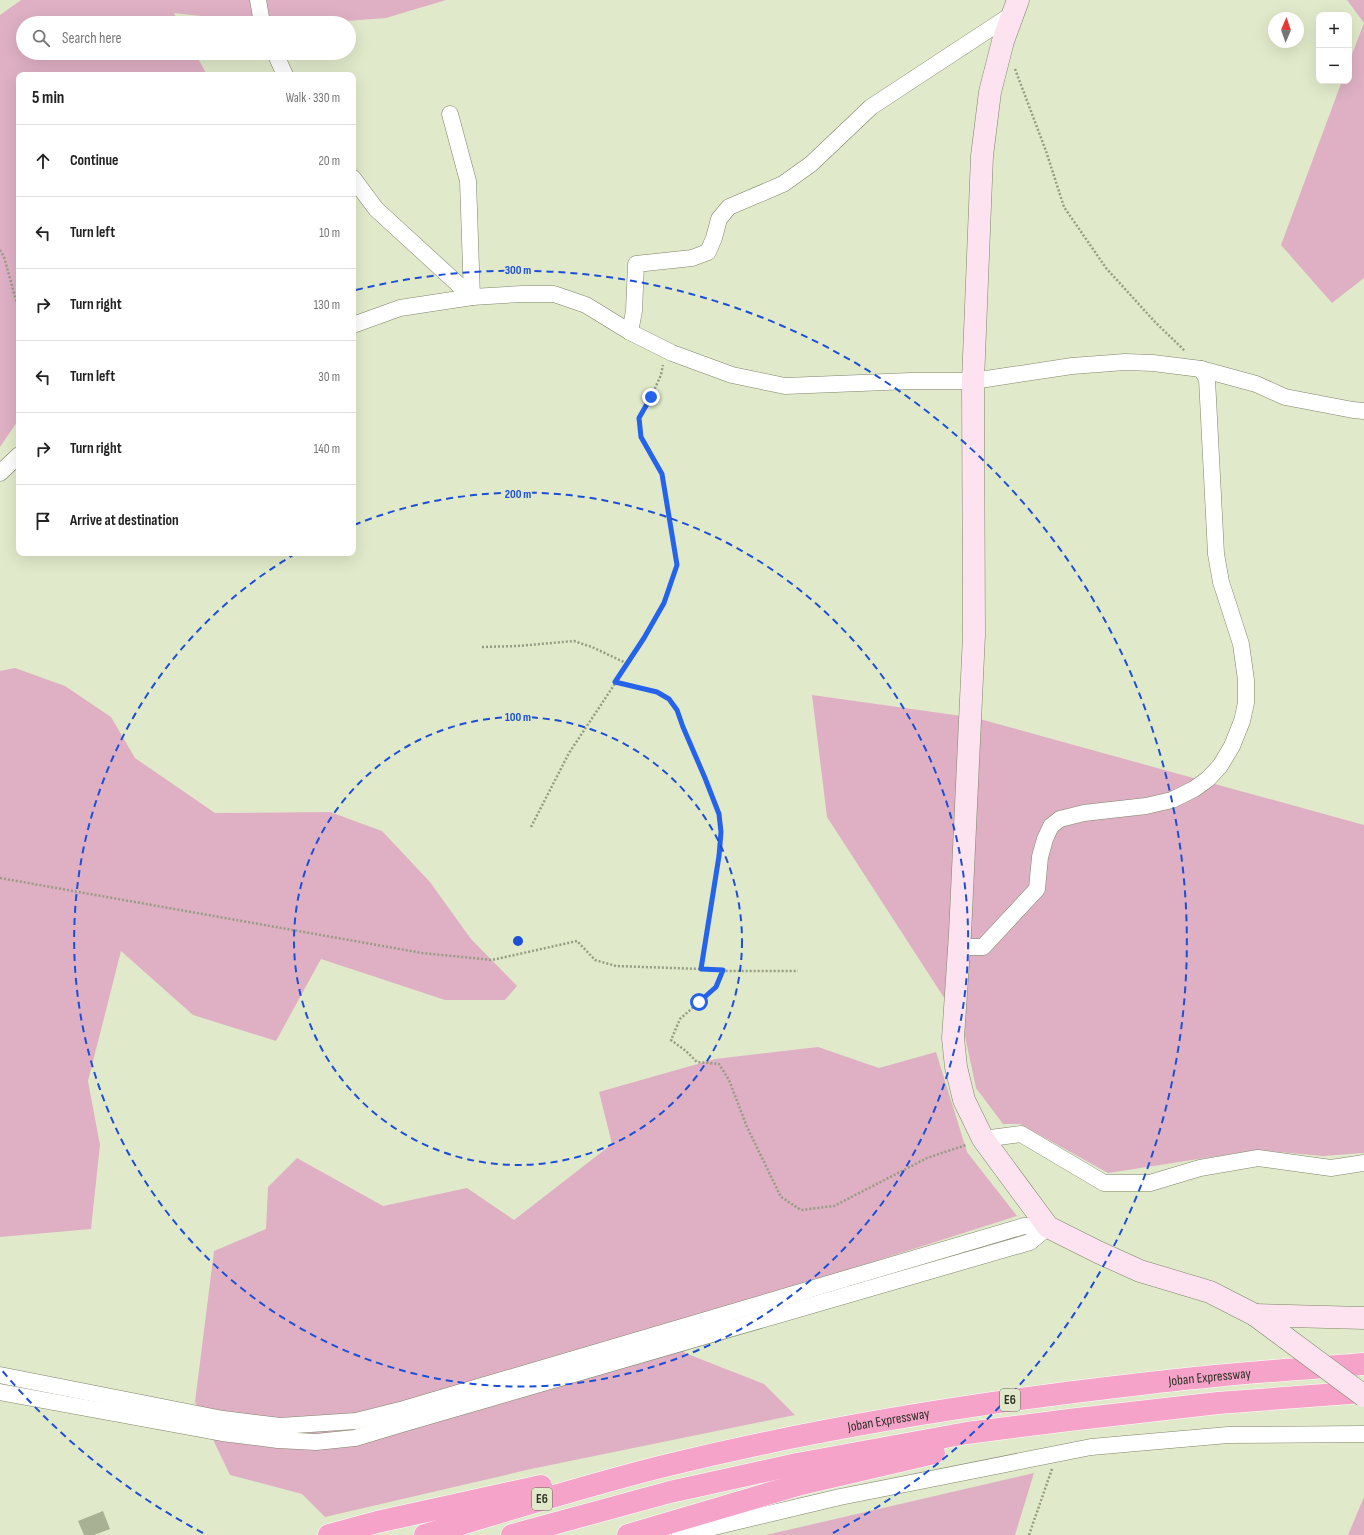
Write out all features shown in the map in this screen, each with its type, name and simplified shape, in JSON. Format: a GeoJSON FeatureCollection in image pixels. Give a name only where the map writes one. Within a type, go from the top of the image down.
{"type":"FeatureCollection","features":[{"type":"Feature","properties":{"kind":"highway","name":"Joban Expressway"},"geometry":{"type":"LineString","coordinates":[[424,1535],[535,1501],[661,1467],[791,1438],[962,1407],[1064,1393],[1214,1376],[1364,1364]]}},
{"type":"Feature","properties":{"kind":"highway","name":"Joban Expressway"},"geometry":{"type":"LineString","coordinates":[[512,1535],[670,1492],[797,1464],[967,1433],[1218,1403],[1364,1392]]}},
{"type":"Feature","properties":{"kind":"highway"},"geometry":{"type":"LineString","coordinates":[[628,1535],[801,1484],[1069,1420]]}},
{"type":"Feature","properties":{"kind":"highway"},"geometry":{"type":"LineString","coordinates":[[329,1535],[530,1488],[661,1467]]}},
{"type":"Feature","properties":{"kind":"street"},"geometry":{"type":"LineString","coordinates":[[258,0],[261,16]]}},
{"type":"Feature","properties":{"kind":"street"},"geometry":{"type":"LineString","coordinates":[[630,332],[634,311],[636,264],[692,258],[708,252],[714,238],[719,219],[729,207],[783,184],[811,164],[871,107],[1016,7]]}},
{"type":"Feature","properties":{"kind":"street"},"geometry":{"type":"LineString","coordinates":[[1016,7],[1004,41],[990,92],[982,156],[973,381],[974,636],[959,947],[953,1038],[956,1066],[964,1100],[983,1140],[1048,1227]]}},
{"type":"Feature","properties":{"kind":"street"},"geometry":{"type":"LineString","coordinates":[[278,60],[284,72]]}},
{"type":"Feature","properties":{"kind":"street"},"geometry":{"type":"LineString","coordinates":[[450,114],[468,181],[472,297]]}},
{"type":"Feature","properties":{"kind":"street"},"geometry":{"type":"LineString","coordinates":[[356,182],[376,209],[472,297]]}},
{"type":"Feature","properties":{"kind":"street"},"geometry":{"type":"LineString","coordinates":[[356,324],[400,308],[472,297],[554,294],[586,305],[630,332],[667,350],[732,375],[785,386],[911,381],[973,381],[1072,366],[1126,362],[1153,363],[1201,369],[1256,384],[1285,397],[1364,411]]}},
{"type":"Feature","properties":{"kind":"street"},"geometry":{"type":"LineString","coordinates":[[959,947],[983,947],[1038,889],[1040,857],[1045,839],[1051,826],[1060,820],[1084,813],[1146,806],[1172,800],[1194,789],[1208,779],[1220,766],[1232,746],[1245,709],[1246,680],[1241,644],[1221,582],[1216,554],[1207,379],[1201,369]]}},
{"type":"Feature","properties":{"kind":"street"},"geometry":{"type":"LineString","coordinates":[[0,473],[16,458]]}},
{"type":"Feature","properties":{"kind":"street"},"geometry":{"type":"LineString","coordinates":[[983,1140],[1021,1134],[1104,1183],[1150,1183],[1200,1168],[1258,1158],[1331,1168],[1364,1164]]}},
{"type":"Feature","properties":{"kind":"street"},"geometry":{"type":"LineString","coordinates":[[0,1374],[223,1419],[280,1426],[356,1421],[412,1407],[1024,1226],[1048,1227],[1140,1271],[1210,1292],[1254,1315],[1364,1396]]}},
{"type":"Feature","properties":{"kind":"street"},"geometry":{"type":"LineString","coordinates":[[0,1392],[222,1433],[278,1440],[316,1442],[355,1438],[1030,1242],[1048,1227]]}},
{"type":"Feature","properties":{"kind":"street"},"geometry":{"type":"LineString","coordinates":[[1254,1315],[1364,1318]]}},
{"type":"Feature","properties":{"kind":"street"},"geometry":{"type":"LineString","coordinates":[[680,1535],[840,1497],[1091,1447],[1228,1435],[1364,1434]]}},
{"type":"Feature","properties":{"kind":"path"},"geometry":{"type":"LineString","coordinates":[[1014,68],[1046,151],[1064,207],[1106,268],[1201,369]]}},
{"type":"Feature","properties":{"kind":"path"},"geometry":{"type":"LineString","coordinates":[[0,250],[4,257],[16,300]]}},
{"type":"Feature","properties":{"kind":"path"},"geometry":{"type":"LineString","coordinates":[[531,826],[569,753],[628,664],[664,603],[677,565],[662,474],[641,437],[639,418],[661,375],[667,350]]}},
{"type":"Feature","properties":{"kind":"path"},"geometry":{"type":"LineString","coordinates":[[482,647],[574,641],[592,647],[628,664]]}},
{"type":"Feature","properties":{"kind":"path"},"geometry":{"type":"LineString","coordinates":[[615,682],[657,692],[669,699],[677,710],[719,814],[721,832],[719,856],[701,969]]}},
{"type":"Feature","properties":{"kind":"path"},"geometry":{"type":"LineString","coordinates":[[0,878],[422,953],[492,960],[577,941],[595,960],[616,966],[798,971]]}},
{"type":"Feature","properties":{"kind":"path"},"geometry":{"type":"LineString","coordinates":[[723,970],[716,987],[680,1019],[671,1040],[686,1051],[697,1062],[719,1064],[729,1080],[747,1127],[781,1197],[801,1210],[834,1206],[927,1158],[983,1140]]}},
{"type":"Feature","properties":{"kind":"path"},"geometry":{"type":"LineString","coordinates":[[1029,1535],[1057,1453]]}},
{"type":"Feature","properties":{"kind":"shaded area"},"geometry":{"type":"Polygon","coordinates":[[[21,0],[446,0],[386,18],[356,20],[356,16],[202,16],[174,13],[176,16],[16,16],[16,60],[199,60],[205,72],[16,72],[16,423],[0,447],[0,15],[21,0]]]}},
{"type":"Feature","properties":{"kind":"shaded area"},"geometry":{"type":"Polygon","coordinates":[[[1347,0],[1364,0],[1364,23],[1347,0]]]}},
{"type":"Feature","properties":{"kind":"shaded area"},"geometry":{"type":"Polygon","coordinates":[[[1364,23],[1364,278],[1332,303],[1281,245],[1341,84],[1352,84],[1352,54],[1364,23]]]}},
{"type":"Feature","properties":{"kind":"shaded area"},"geometry":{"type":"Polygon","coordinates":[[[15,668],[65,686],[111,717],[135,758],[215,813],[330,812],[382,831],[430,882],[471,939],[517,986],[505,1000],[445,1000],[321,959],[276,1041],[193,1015],[121,951],[88,1081],[100,1145],[91,1229],[0,1237],[0,671],[15,668]]]}},
{"type":"Feature","properties":{"kind":"shaded area"},"geometry":{"type":"Polygon","coordinates":[[[812,695],[976,718],[1364,825],[1364,1153],[1323,1156],[1257,1150],[1108,1173],[1020,1124],[1003,1124],[976,1088],[963,1027],[827,817],[812,695]]]}},
{"type":"Feature","properties":{"kind":"shaded area"},"geometry":{"type":"Polygon","coordinates":[[[818,1047],[879,1068],[936,1052],[967,1152],[1017,1216],[671,1326],[685,1353],[764,1384],[795,1415],[531,1469],[325,1517],[302,1494],[230,1475],[195,1402],[214,1251],[266,1229],[268,1187],[297,1158],[383,1206],[467,1188],[514,1220],[612,1144],[599,1092],[715,1059],[818,1047]]]}},
{"type":"Feature","properties":{"kind":"shaded area"},"geometry":{"type":"Polygon","coordinates":[[[1034,1473],[1015,1535],[766,1535],[1034,1473]]]}},
{"type":"Feature","properties":{"kind":"shaded area"},"geometry":{"type":"Polygon","coordinates":[[[1364,1497],[1364,1535],[1348,1535],[1364,1497]]]}},
{"type":"Feature","properties":{"kind":"building"},"geometry":{"type":"Polygon","coordinates":[[[103,1511],[110,1529],[94,1535],[84,1535],[78,1521],[103,1511]]]}},
{"type":"Feature","properties":{"kind":"route"},"geometry":{"type":"LineString","coordinates":[[651,397],[639,418],[641,437],[662,474],[677,565],[664,603],[628,664],[615,682],[657,692],[669,699],[677,710],[719,814],[721,832],[719,856],[701,969],[723,970],[716,987],[699,1002]]}}]}
